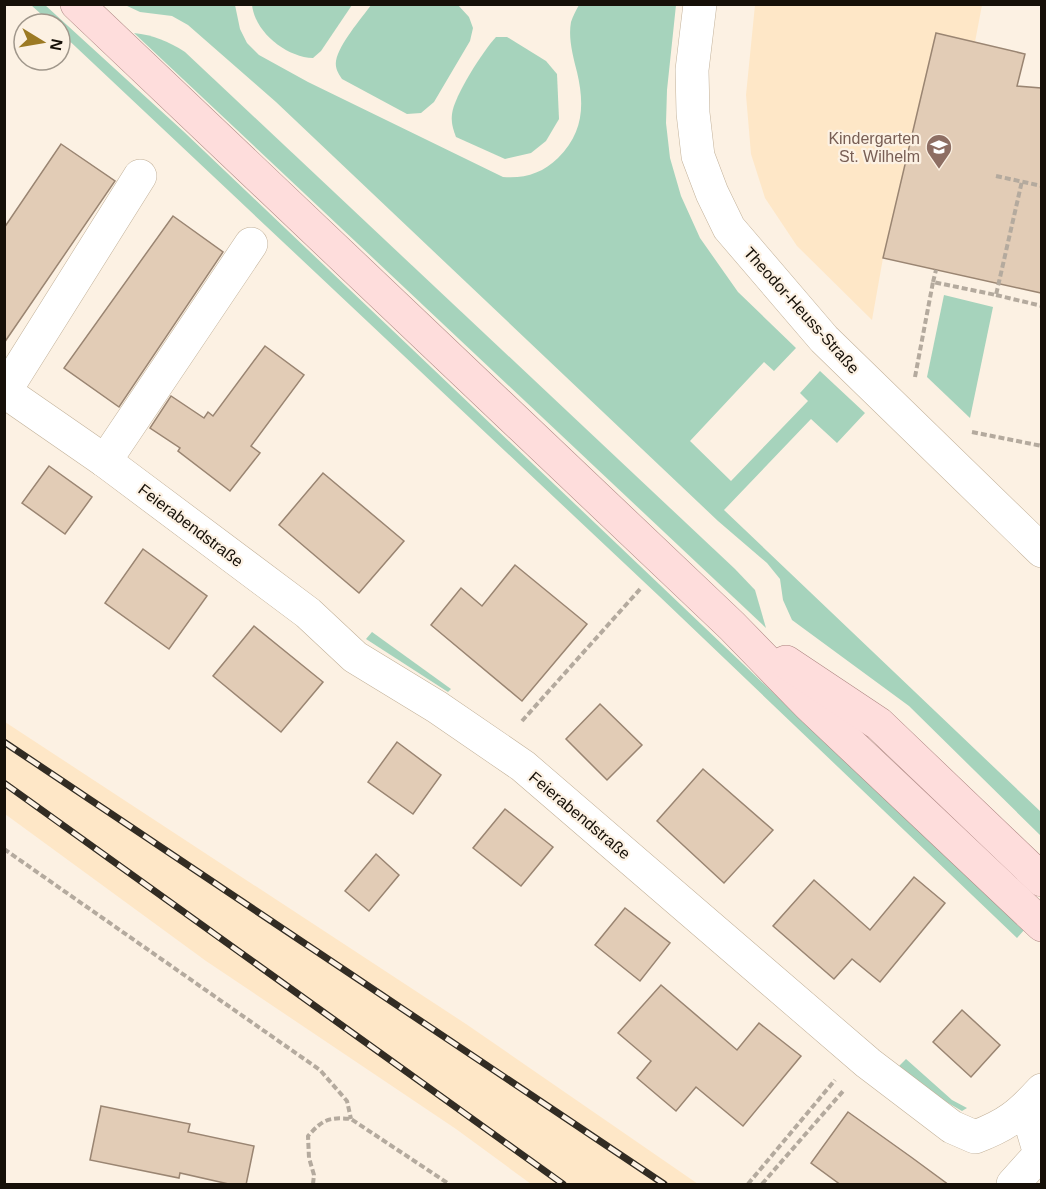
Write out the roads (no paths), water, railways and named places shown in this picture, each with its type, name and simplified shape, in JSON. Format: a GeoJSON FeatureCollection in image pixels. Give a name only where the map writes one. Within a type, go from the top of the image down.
{"type":"FeatureCollection","features":[{"type":"Feature","properties":{"kind":"main road"},"geometry":{"type":"LineString","coordinates":[[77,4],[732,626],[809,705],[1041,925]]}},
{"type":"Feature","properties":{"kind":"main road"},"geometry":{"type":"LineString","coordinates":[[732,626],[879,724],[1041,880]]}},
{"type":"Feature","properties":{"kind":"street","name":"Theodor-Heuss-Straße"},"geometry":{"type":"LineString","coordinates":[[700,4],[692,70],[693,113],[698,156],[712,194],[729,228],[824,339],[1041,552]]}},
{"type":"Feature","properties":{"kind":"street","name":"Feierabendstraße"},"geometry":{"type":"LineString","coordinates":[[140,176],[5,391],[105,461],[308,613],[355,657],[437,707],[523,766],[868,1063],[952,1127],[975,1137],[999,1128],[1015,1118],[1034,1098]]}},
{"type":"Feature","properties":{"kind":"street"},"geometry":{"type":"LineString","coordinates":[[105,461],[251,244]]}},
{"type":"Feature","properties":{"kind":"street"},"geometry":{"type":"LineString","coordinates":[[1013,1185],[1040,1154],[1034,1098]]}},
{"type":"Feature","properties":{"kind":"railway"},"geometry":{"type":"LineString","coordinates":[[4,742],[664,1184]]}},
{"type":"Feature","properties":{"kind":"railway"},"geometry":{"type":"LineString","coordinates":[[4,783],[563,1184]]}},
{"type":"Feature","properties":{"kind":"place","name":"Kindergarten St. Wilhelm"},"geometry":{"type":"Point","coordinates":[939,170]}}]}
